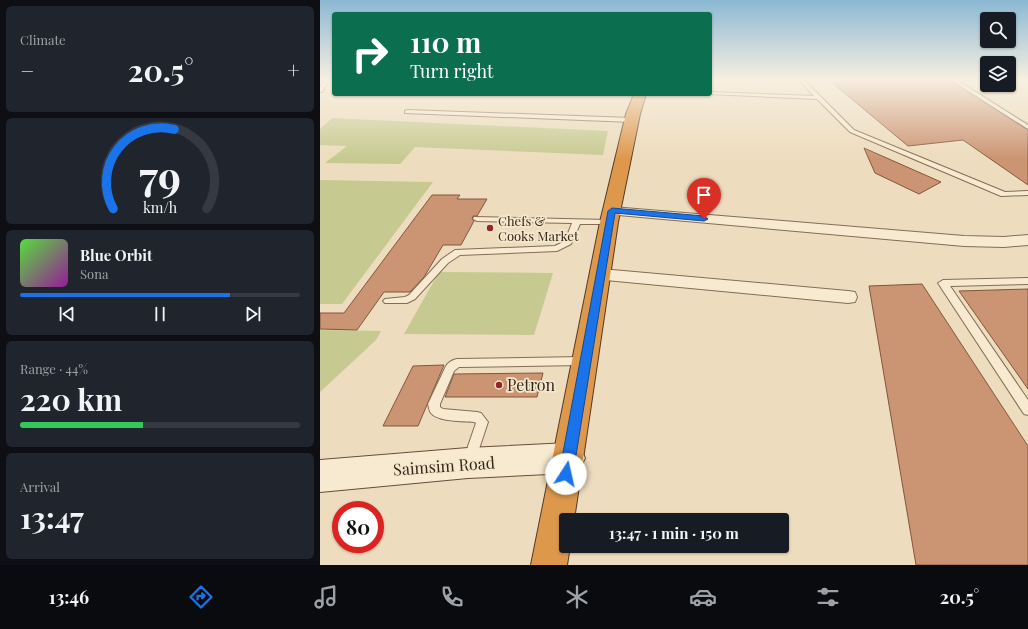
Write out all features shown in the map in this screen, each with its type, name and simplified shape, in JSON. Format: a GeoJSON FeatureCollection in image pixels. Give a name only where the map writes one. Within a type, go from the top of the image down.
{"type":"FeatureCollection","features":[{"type":"Feature","properties":{"kind":"highway"},"geometry":{"type":"LineString","coordinates":[[549,565],[611,216],[636,106]]}},
{"type":"Feature","properties":{"kind":"street"},"geometry":{"type":"LineString","coordinates":[[611,216],[964,241],[1004,242],[1028,240]]}},
{"type":"Feature","properties":{"kind":"street"},"geometry":{"type":"LineString","coordinates":[[601,275],[848,297]]}},
{"type":"Feature","properties":{"kind":"street","name":"Saimsim Road"},"geometry":{"type":"LineString","coordinates":[[320,476],[468,463],[569,458]]}},
{"type":"Feature","properties":{"kind":"lane"},"geometry":{"type":"LineString","coordinates":[[827,106],[852,131],[1004,194],[1028,193]]}},
{"type":"Feature","properties":{"kind":"lane"},"geometry":{"type":"LineString","coordinates":[[995,106],[1028,127]]}},
{"type":"Feature","properties":{"kind":"lane"},"geometry":{"type":"LineString","coordinates":[[407,112],[632,120]]}},
{"type":"Feature","properties":{"kind":"lane"},"geometry":{"type":"LineString","coordinates":[[477,219],[577,222],[611,216]]}},
{"type":"Feature","properties":{"kind":"lane"},"geometry":{"type":"LineString","coordinates":[[388,301],[407,300],[412,298],[445,261],[458,252],[557,248],[568,242],[577,222]]}},
{"type":"Feature","properties":{"kind":"lane"},"geometry":{"type":"LineString","coordinates":[[1028,281],[943,284],[1028,410]]}},
{"type":"Feature","properties":{"kind":"lane"},"geometry":{"type":"LineString","coordinates":[[468,463],[482,422],[476,416],[441,414],[435,410],[434,404],[450,368],[457,363],[585,361]]}},
{"type":"Feature","properties":{"kind":"green space"},"geometry":{"type":"Polygon","coordinates":[[[332,118],[608,131],[603,155],[415,147],[400,164],[325,163],[347,146],[320,145],[320,129],[332,118]]]}},
{"type":"Feature","properties":{"kind":"green space"},"geometry":{"type":"Polygon","coordinates":[[[320,180],[433,182],[342,304],[320,304],[320,180]]]}},
{"type":"Feature","properties":{"kind":"green space"},"geometry":{"type":"Polygon","coordinates":[[[439,272],[553,273],[534,335],[404,334],[439,272]]]}},
{"type":"Feature","properties":{"kind":"green space"},"geometry":{"type":"Polygon","coordinates":[[[320,330],[381,331],[376,340],[320,392],[320,330]]]}},
{"type":"Feature","properties":{"kind":"building"},"geometry":{"type":"Polygon","coordinates":[[[861,106],[991,106],[1028,130],[1028,185],[963,140],[908,146],[861,106]]]}},
{"type":"Feature","properties":{"kind":"building"},"geometry":{"type":"Polygon","coordinates":[[[864,148],[941,182],[919,194],[875,173],[864,148]]]}},
{"type":"Feature","properties":{"kind":"building"},"geometry":{"type":"Polygon","coordinates":[[[432,195],[460,195],[457,199],[487,199],[477,216],[473,216],[472,219],[474,221],[461,245],[443,245],[424,277],[410,292],[384,292],[357,330],[320,329],[320,313],[344,313],[432,195]]]}},
{"type":"Feature","properties":{"kind":"building"},"geometry":{"type":"Polygon","coordinates":[[[922,284],[1028,446],[1028,565],[916,565],[869,286],[922,284]]]}},
{"type":"Feature","properties":{"kind":"building"},"geometry":{"type":"Polygon","coordinates":[[[1028,289],[1028,389],[959,291],[1028,289]]]}},
{"type":"Feature","properties":{"kind":"building"},"geometry":{"type":"Polygon","coordinates":[[[444,365],[418,426],[383,426],[413,366],[444,365]]]}},
{"type":"Feature","properties":{"kind":"building","name":"Petron"},"geometry":{"type":"Polygon","coordinates":[[[543,373],[537,397],[445,397],[454,374],[543,373]]]}},
{"type":"Feature","properties":{"kind":"place","name":"Chefs & Cooks Market"},"geometry":{"type":"Point","coordinates":[490,228]}},
{"type":"Feature","properties":{"kind":"place","name":"Petron"},"geometry":{"type":"Point","coordinates":[499,385]}},
{"type":"Feature","properties":{"kind":"route"},"geometry":{"type":"LineString","coordinates":[[566,474],[612,211],[704,219]]}}]}
